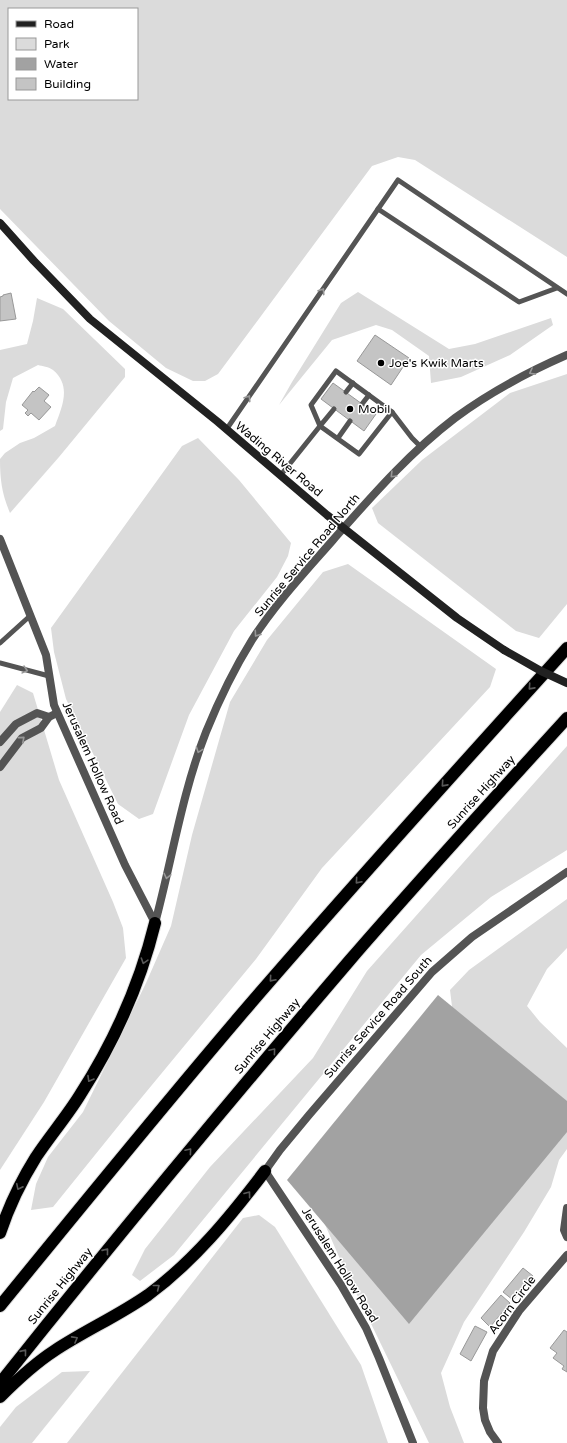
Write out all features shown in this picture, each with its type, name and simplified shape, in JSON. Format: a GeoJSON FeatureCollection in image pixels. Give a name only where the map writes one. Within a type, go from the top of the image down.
{"type":"FeatureCollection","features":[{"type":"Feature","properties":{"kind":"highway"},"geometry":{"type":"LineString","coordinates":[[0,1306],[122,1156],[250,1004],[408,824],[567,648]]}},
{"type":"Feature","properties":{"kind":"highway","name":"Sunrise Highway"},"geometry":{"type":"LineString","coordinates":[[0,1383],[65,1301],[186,1154],[310,1007],[431,868],[567,718]]}},
{"type":"Feature","properties":{"kind":"highway"},"geometry":{"type":"LineString","coordinates":[[0,1233],[13,1200],[28,1171],[80,1095],[110,1043],[135,988],[155,924]]}},
{"type":"Feature","properties":{"kind":"highway"},"geometry":{"type":"LineString","coordinates":[[0,1396],[52,1352],[136,1303],[173,1275],[220,1227],[265,1171]]}},
{"type":"Feature","properties":{"kind":"main road","name":"Wading River Road"},"geometry":{"type":"LineString","coordinates":[[0,223],[90,319],[344,528],[457,618],[504,650],[567,683]]}},
{"type":"Feature","properties":{"kind":"street","name":"Sunrise Service Road North"},"geometry":{"type":"LineString","coordinates":[[155,924],[190,779],[205,734],[220,699],[242,657],[265,623],[290,589],[344,528],[421,447],[455,418],[472,407],[520,378],[567,355]]}},
{"type":"Feature","properties":{"kind":"street","name":"Jerusalem Hollow Road"},"geometry":{"type":"LineString","coordinates":[[0,539],[46,655],[54,705],[57,713],[125,864],[155,924]]}},
{"type":"Feature","properties":{"kind":"street"},"geometry":{"type":"LineString","coordinates":[[0,742],[16,724],[37,713],[49,717]]}},
{"type":"Feature","properties":{"kind":"street"},"geometry":{"type":"LineString","coordinates":[[0,767],[22,738],[41,728],[49,717],[57,713]]}},
{"type":"Feature","properties":{"kind":"street","name":"Sunrise Service Road South"},"geometry":{"type":"LineString","coordinates":[[265,1171],[309,1115],[432,972],[456,950],[478,933],[567,872]]}},
{"type":"Feature","properties":{"kind":"street","name":"Jerusalem Hollow Road"},"geometry":{"type":"LineString","coordinates":[[265,1171],[341,1285],[366,1328],[380,1358],[413,1443]]}},
{"type":"Feature","properties":{"kind":"street"},"geometry":{"type":"LineString","coordinates":[[567,1208],[564,1230],[567,1237]]}},
{"type":"Feature","properties":{"kind":"street","name":"Acorn Circle"},"geometry":{"type":"LineString","coordinates":[[498,1443],[490,1432],[485,1420],[483,1408],[484,1381],[493,1350],[519,1311],[567,1255]]}},
{"type":"Feature","properties":{"kind":"lane"},"geometry":{"type":"LineString","coordinates":[[226,430],[398,180],[567,294]]}},
{"type":"Feature","properties":{"kind":"lane"},"geometry":{"type":"LineString","coordinates":[[378,209],[519,302],[557,288]]}},
{"type":"Feature","properties":{"kind":"lane"},"geometry":{"type":"LineString","coordinates":[[392,412],[359,454],[320,426],[311,405],[336,371],[392,412],[421,447]]}},
{"type":"Feature","properties":{"kind":"lane"},"geometry":{"type":"LineString","coordinates":[[346,392],[353,383]]}},
{"type":"Feature","properties":{"kind":"lane"},"geometry":{"type":"LineString","coordinates":[[362,404],[369,394]]}},
{"type":"Feature","properties":{"kind":"lane"},"geometry":{"type":"LineString","coordinates":[[280,476],[334,409]]}},
{"type":"Feature","properties":{"kind":"lane"},"geometry":{"type":"LineString","coordinates":[[338,438],[350,421]]}},
{"type":"Feature","properties":{"kind":"lane"},"geometry":{"type":"LineString","coordinates":[[0,643],[31,615]]}},
{"type":"Feature","properties":{"kind":"lane"},"geometry":{"type":"LineString","coordinates":[[0,662],[50,676]]}},
{"type":"Feature","properties":{"kind":"green space"},"geometry":{"type":"Polygon","coordinates":[[[0,0],[567,0],[567,257],[415,160],[398,157],[372,166],[218,374],[205,381],[193,381],[166,368],[109,321],[0,209],[0,0]]]}},
{"type":"Feature","properties":{"kind":"green space"},"geometry":{"type":"Polygon","coordinates":[[[358,292],[449,349],[475,344],[551,318],[553,325],[510,355],[461,377],[431,383],[429,356],[392,330],[376,325],[332,340],[279,405],[341,303],[358,292]]]}},
{"type":"Feature","properties":{"kind":"green space"},"geometry":{"type":"Polygon","coordinates":[[[37,298],[63,309],[125,369],[125,377],[59,457],[10,513],[2,487],[0,459],[5,453],[20,443],[34,438],[55,426],[64,397],[64,390],[59,376],[50,368],[38,365],[13,378],[6,402],[3,429],[0,431],[0,350],[27,344],[37,298]]]}},
{"type":"Feature","properties":{"kind":"green space"},"geometry":{"type":"Polygon","coordinates":[[[567,374],[567,604],[539,638],[516,631],[378,523],[372,508],[422,460],[510,393],[567,374]]]}},
{"type":"Feature","properties":{"kind":"green space"},"geometry":{"type":"Polygon","coordinates":[[[198,438],[239,480],[291,543],[288,556],[277,577],[234,631],[189,715],[153,814],[139,819],[118,804],[66,699],[54,652],[51,628],[182,446],[198,438]]]}},
{"type":"Feature","properties":{"kind":"green space"},"geometry":{"type":"Polygon","coordinates":[[[348,564],[496,669],[490,687],[322,868],[256,959],[53,1207],[31,1210],[36,1184],[48,1157],[83,1112],[146,983],[171,926],[192,835],[230,702],[267,640],[323,572],[348,564]]]}},
{"type":"Feature","properties":{"kind":"green space"},"geometry":{"type":"Polygon","coordinates":[[[17,685],[33,693],[59,780],[123,928],[126,958],[44,1102],[0,1170],[0,712],[17,685]]]}},
{"type":"Feature","properties":{"kind":"green space"},"geometry":{"type":"Polygon","coordinates":[[[567,746],[567,850],[491,897],[421,955],[174,1255],[140,1281],[132,1275],[145,1249],[210,1167],[313,1058],[367,971],[567,746]]]}},
{"type":"Feature","properties":{"kind":"green space"},"geometry":{"type":"Polygon","coordinates":[[[567,899],[567,948],[547,969],[527,1006],[540,1022],[567,1048],[567,1149],[559,1160],[551,1187],[524,1232],[464,1322],[441,1373],[450,1407],[464,1443],[429,1443],[343,1266],[307,1183],[454,1023],[450,990],[469,970],[567,899]]]}},
{"type":"Feature","properties":{"kind":"green space"},"geometry":{"type":"Polygon","coordinates":[[[259,1215],[275,1227],[361,1365],[388,1443],[67,1443],[243,1218],[259,1215]]]}},
{"type":"Feature","properties":{"kind":"green space"},"geometry":{"type":"Polygon","coordinates":[[[90,1371],[32,1443],[0,1443],[0,1427],[16,1407],[62,1372],[90,1371]]]}},
{"type":"Feature","properties":{"kind":"water"},"geometry":{"type":"Polygon","coordinates":[[[438,995],[567,1101],[567,1132],[409,1324],[287,1180],[438,995]]]}},
{"type":"Feature","properties":{"kind":"building"},"geometry":{"type":"Polygon","coordinates":[[[11,293],[16,319],[0,321],[0,297],[11,293]]]}},
{"type":"Feature","properties":{"kind":"building"},"geometry":{"type":"Polygon","coordinates":[[[375,335],[409,358],[391,385],[357,361],[375,335]]]}},
{"type":"Feature","properties":{"kind":"building"},"geometry":{"type":"Polygon","coordinates":[[[333,383],[376,414],[364,431],[321,399],[333,383]]]}},
{"type":"Feature","properties":{"kind":"building"},"geometry":{"type":"Polygon","coordinates":[[[39,387],[49,395],[44,401],[51,407],[39,420],[31,413],[28,416],[25,413],[28,410],[22,405],[33,391],[34,392],[39,387]]]}},
{"type":"Feature","properties":{"kind":"building"},"geometry":{"type":"Polygon","coordinates":[[[523,1268],[533,1276],[513,1300],[503,1292],[523,1268]]]}},
{"type":"Feature","properties":{"kind":"building"},"geometry":{"type":"Polygon","coordinates":[[[501,1295],[510,1303],[490,1327],[481,1318],[501,1295]]]}},
{"type":"Feature","properties":{"kind":"building"},"geometry":{"type":"Polygon","coordinates":[[[475,1326],[487,1332],[471,1361],[460,1354],[475,1326]]]}},
{"type":"Feature","properties":{"kind":"building"},"geometry":{"type":"Polygon","coordinates":[[[564,1330],[567,1332],[567,1372],[562,1369],[564,1366],[553,1358],[557,1353],[550,1348],[564,1330]]]}},
{"type":"Feature","properties":{"kind":"place","name":"Joe's Kwik Marts"},"geometry":{"type":"Point","coordinates":[381,363]}},
{"type":"Feature","properties":{"kind":"place","name":"Mobil"},"geometry":{"type":"Point","coordinates":[350,409]}}]}
